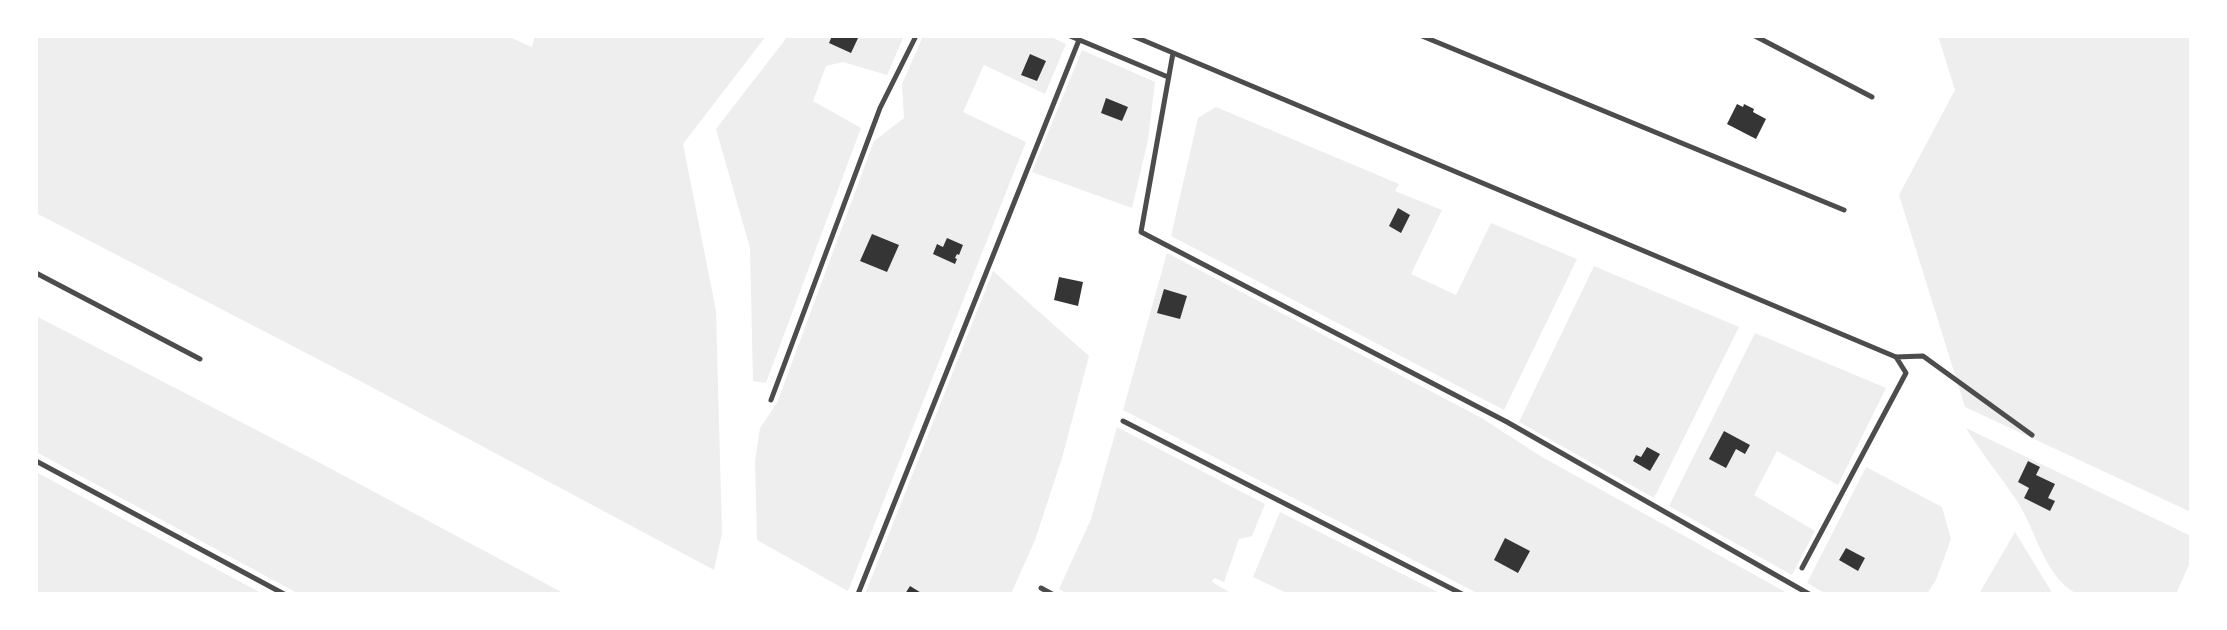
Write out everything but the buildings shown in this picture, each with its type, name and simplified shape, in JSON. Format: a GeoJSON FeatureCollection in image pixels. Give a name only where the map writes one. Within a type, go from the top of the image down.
{"type":"FeatureCollection","features":[{"type":"Feature","properties":{"kind":"street"},"geometry":{"type":"LineString","coordinates":[[771,400],[880,108],[916,36]]}},
{"type":"Feature","properties":{"kind":"street"},"geometry":{"type":"LineString","coordinates":[[1070,36],[1168,77]]}},
{"type":"Feature","properties":{"kind":"street"},"geometry":{"type":"LineString","coordinates":[[1134,36],[1896,357],[1923,356],[2032,434]]}},
{"type":"Feature","properties":{"kind":"street"},"geometry":{"type":"LineString","coordinates":[[1422,36],[1844,210]]}},
{"type":"Feature","properties":{"kind":"street"},"geometry":{"type":"LineString","coordinates":[[1755,36],[1872,97]]}},
{"type":"Feature","properties":{"kind":"street"},"geometry":{"type":"LineString","coordinates":[[858,594],[1079,40]]}},
{"type":"Feature","properties":{"kind":"street"},"geometry":{"type":"LineString","coordinates":[[1173,53],[1141,232],[1507,422],[1809,594]]}},
{"type":"Feature","properties":{"kind":"street"},"geometry":{"type":"LineString","coordinates":[[36,273],[200,360]]}},
{"type":"Feature","properties":{"kind":"street"},"geometry":{"type":"LineString","coordinates":[[1802,568],[1906,373],[1896,357]]}},
{"type":"Feature","properties":{"kind":"street"},"geometry":{"type":"LineString","coordinates":[[1123,421],[1462,594]]}},
{"type":"Feature","properties":{"kind":"street"},"geometry":{"type":"LineString","coordinates":[[36,461],[284,594]]}},
{"type":"Feature","properties":{"kind":"street"},"geometry":{"type":"LineString","coordinates":[[1041,588],[1052,594]]}},
{"type":"Feature","properties":{"kind":"shaded area"},"geometry":{"type":"Polygon","coordinates":[[[36,36],[507,36],[532,47],[535,36],[766,36],[683,144],[716,311],[722,533],[714,570],[362,382],[36,213],[36,36]]]}},
{"type":"Feature","properties":{"kind":"shaded area"},"geometry":{"type":"Polygon","coordinates":[[[788,36],[904,36],[887,75],[843,62],[826,66],[813,101],[861,128],[766,383],[753,381],[750,248],[716,129],[788,36]]]}},
{"type":"Feature","properties":{"kind":"shaded area"},"geometry":{"type":"Polygon","coordinates":[[[923,36],[1049,36],[1066,44],[1045,94],[984,65],[963,112],[1026,142],[848,591],[757,540],[755,461],[760,428],[777,403],[874,141],[904,118],[902,84],[923,36]]]}},
{"type":"Feature","properties":{"kind":"shaded area"},"geometry":{"type":"Polygon","coordinates":[[[1938,36],[2191,36],[2191,512],[1965,407],[1899,195],[1955,90],[1938,36]]]}},
{"type":"Feature","properties":{"kind":"shaded area"},"geometry":{"type":"Polygon","coordinates":[[[1082,50],[1155,82],[1148,140],[1132,208],[1032,172],[1082,50]]]}},
{"type":"Feature","properties":{"kind":"shaded area"},"geometry":{"type":"Polygon","coordinates":[[[1216,107],[1399,184],[1395,191],[1442,210],[1411,274],[1456,295],[1491,223],[1577,259],[1504,410],[1171,236],[1198,118],[1216,107]]]}},
{"type":"Feature","properties":{"kind":"shaded area"},"geometry":{"type":"Polygon","coordinates":[[[1167,253],[1480,417],[1542,457],[1789,594],[1479,594],[1123,410],[1167,253]]]}},
{"type":"Feature","properties":{"kind":"shaded area"},"geometry":{"type":"Polygon","coordinates":[[[1594,266],[1739,327],[1654,498],[1519,422],[1594,266]]]}},
{"type":"Feature","properties":{"kind":"shaded area"},"geometry":{"type":"Polygon","coordinates":[[[993,271],[1089,356],[1062,458],[1035,540],[1011,594],[865,594],[993,271]]]}},
{"type":"Feature","properties":{"kind":"shaded area"},"geometry":{"type":"Polygon","coordinates":[[[36,316],[322,464],[565,594],[299,594],[36,452],[36,316]]]}},
{"type":"Feature","properties":{"kind":"shaded area"},"geometry":{"type":"Polygon","coordinates":[[[1755,333],[1886,388],[1838,485],[1777,451],[1754,495],[1815,531],[1792,575],[1669,506],[1755,333]]]}},
{"type":"Feature","properties":{"kind":"shaded area"},"geometry":{"type":"Polygon","coordinates":[[[1117,427],[1265,504],[1252,536],[1239,539],[1224,582],[1214,578],[1212,582],[1233,594],[1068,594],[1059,589],[1091,519],[1117,427]]]}},
{"type":"Feature","properties":{"kind":"shaded area"},"geometry":{"type":"Polygon","coordinates":[[[1966,428],[2191,536],[2191,560],[2176,594],[2077,594],[2065,586],[2048,564],[2015,498],[1966,428]]]}},
{"type":"Feature","properties":{"kind":"shaded area"},"geometry":{"type":"Polygon","coordinates":[[[1866,467],[1942,507],[1951,539],[1936,580],[1927,594],[1826,594],[1807,583],[1866,467]]]}},
{"type":"Feature","properties":{"kind":"shaded area"},"geometry":{"type":"Polygon","coordinates":[[[36,472],[263,594],[36,594],[36,472]]]}},
{"type":"Feature","properties":{"kind":"shaded area"},"geometry":{"type":"Polygon","coordinates":[[[1280,512],[1441,594],[1289,594],[1253,577],[1280,512]]]}},
{"type":"Feature","properties":{"kind":"shaded area"},"geometry":{"type":"Polygon","coordinates":[[[2015,532],[2048,586],[2053,594],[1979,594],[2015,532]]]}}]}
